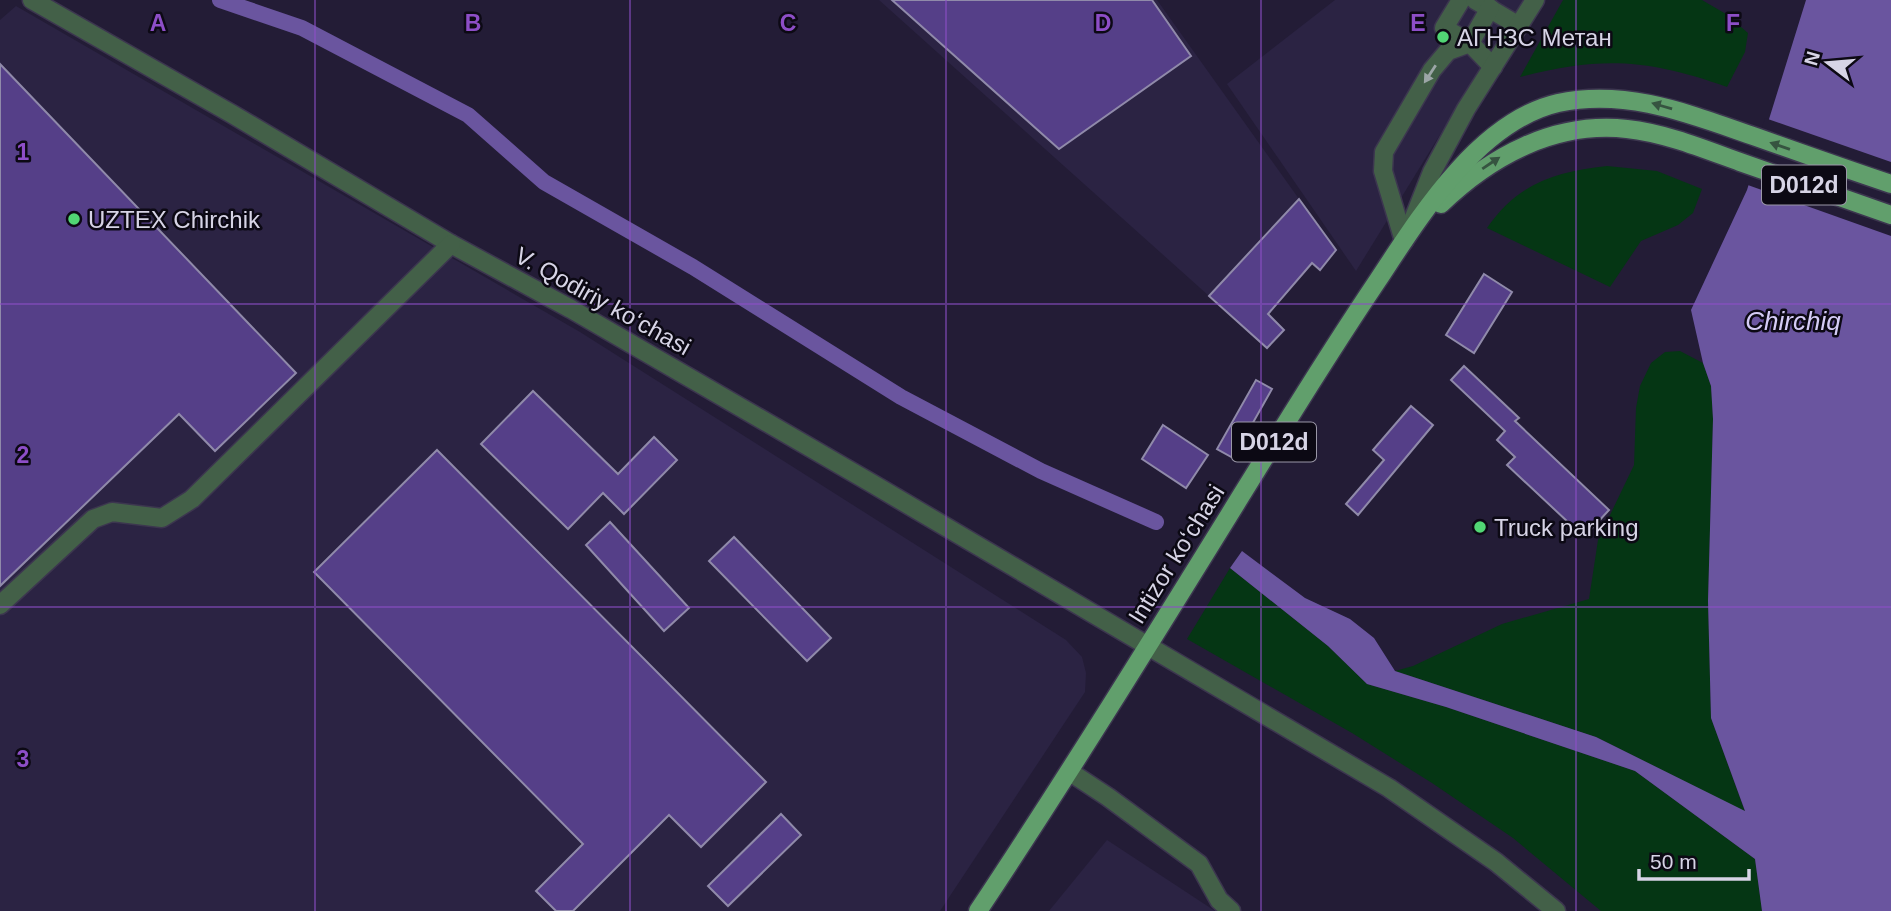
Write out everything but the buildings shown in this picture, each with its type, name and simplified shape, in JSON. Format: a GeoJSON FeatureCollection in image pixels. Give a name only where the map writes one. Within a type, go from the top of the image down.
{"type":"FeatureCollection","features":[{"type":"Feature","properties":{"kind":"main road","name":"D012d"},"geometry":{"type":"LineString","coordinates":[[1404,242],[1447,182],[1473,155],[1516,121],[1545,107],[1590,99],[1637,100],[1665,106],[1891,184]]}},
{"type":"Feature","properties":{"kind":"main road","name":"D012d"},"geometry":{"type":"LineString","coordinates":[[1404,242],[1445,200],[1487,166],[1519,147],[1550,136],[1596,128],[1628,129],[1656,135],[1891,215]]}},
{"type":"Feature","properties":{"kind":"main road","name":"Intizor ko‘chasi"},"geometry":{"type":"LineString","coordinates":[[978,911],[1070,772],[1322,364],[1404,242]]}},
{"type":"Feature","properties":{"kind":"street","name":"V. Qodiriy ko‘chasi"},"geometry":{"type":"LineString","coordinates":[[32,0],[232,114],[451,244],[583,316],[1149,645],[1389,788],[1487,855],[1556,911]]}},
{"type":"Feature","properties":{"kind":"street"},"geometry":{"type":"LineString","coordinates":[[1461,0],[1444,28],[1470,43],[1493,67]]}},
{"type":"Feature","properties":{"kind":"street","name":"Intizor ko‘chasi"},"geometry":{"type":"LineString","coordinates":[[1404,242],[1432,172],[1535,0]]}},
{"type":"Feature","properties":{"kind":"street"},"geometry":{"type":"LineString","coordinates":[[1470,43],[1483,4],[1519,26]]}},
{"type":"Feature","properties":{"kind":"street"},"geometry":{"type":"LineString","coordinates":[[1404,242],[1382,171],[1384,152],[1432,70],[1448,51],[1470,43]]}},
{"type":"Feature","properties":{"kind":"street"},"geometry":{"type":"LineString","coordinates":[[0,605],[93,519],[112,512],[162,518],[192,499],[451,244]]}},
{"type":"Feature","properties":{"kind":"street"},"geometry":{"type":"LineString","coordinates":[[1070,772],[1199,864],[1219,900],[1231,911]]}},
{"type":"Feature","properties":{"kind":"shaded area"},"geometry":{"type":"Polygon","coordinates":[[[879,0],[1157,0],[1299,199],[1209,296],[879,0]]]}},
{"type":"Feature","properties":{"kind":"shaded area"},"geometry":{"type":"Polygon","coordinates":[[[1335,0],[1523,0],[1356,271],[1227,84],[1335,0]]]}},
{"type":"Feature","properties":{"kind":"shaded area"},"geometry":{"type":"Polygon","coordinates":[[[16,6],[580,332],[1066,640],[1082,657],[1086,673],[1085,692],[940,911],[0,911],[0,20],[16,6]]]}},
{"type":"Feature","properties":{"kind":"shaded area"},"geometry":{"type":"Polygon","coordinates":[[[1107,840],[1215,911],[1049,911],[1107,840]]]}},
{"type":"Feature","properties":{"kind":"green space"},"geometry":{"type":"Polygon","coordinates":[[[1563,0],[1702,0],[1726,14],[1748,33],[1745,52],[1727,87],[1673,71],[1624,64],[1575,66],[1520,77],[1563,0]]]}},
{"type":"Feature","properties":{"kind":"green space"},"geometry":{"type":"Polygon","coordinates":[[[1607,166],[1657,171],[1702,189],[1693,213],[1678,225],[1641,241],[1610,287],[1487,228],[1512,200],[1539,182],[1571,172],[1607,166]]]}},
{"type":"Feature","properties":{"kind":"green space"},"geometry":{"type":"Polygon","coordinates":[[[1680,351],[1703,363],[1711,386],[1713,419],[1708,601],[1711,718],[1745,812],[1596,737],[1395,671],[1413,666],[1502,624],[1589,599],[1598,540],[1634,465],[1636,408],[1640,386],[1651,363],[1665,352],[1680,351]]]}},
{"type":"Feature","properties":{"kind":"green space"},"geometry":{"type":"Polygon","coordinates":[[[1230,568],[1328,646],[1367,684],[1446,707],[1635,771],[1755,859],[1762,911],[1601,911],[1513,838],[1432,783],[1352,733],[1187,639],[1230,568]]]}},
{"type":"Feature","properties":{"kind":"water","name":"Chirchiq"},"geometry":{"type":"Polygon","coordinates":[[[1806,0],[1891,0],[1891,911],[1762,911],[1755,859],[1635,771],[1446,707],[1367,684],[1328,646],[1230,568],[1242,551],[1305,598],[1350,619],[1374,638],[1395,671],[1596,737],[1745,811],[1711,718],[1708,601],[1713,419],[1711,386],[1691,310],[1747,190],[1806,0]]]}},
{"type":"Feature","properties":{"kind":"pier"},"geometry":{"type":"Polygon","coordinates":[[[1765,118],[1891,162],[1891,236],[1745,184],[1765,118]]]}},
{"type":"Feature","properties":{"kind":"waterway"},"geometry":{"type":"LineString","coordinates":[[220,0],[302,28],[468,115],[544,182],[693,267],[901,397],[1041,471],[1156,522]]}},
{"type":"Feature","properties":{"kind":"place","name":"АГНЗС Метан"},"geometry":{"type":"Point","coordinates":[1443,37]}},
{"type":"Feature","properties":{"kind":"place","name":"UZTEX Chirchik"},"geometry":{"type":"Point","coordinates":[74,219]}},
{"type":"Feature","properties":{"kind":"place","name":"Truck parking"},"geometry":{"type":"Point","coordinates":[1480,527]}}]}
